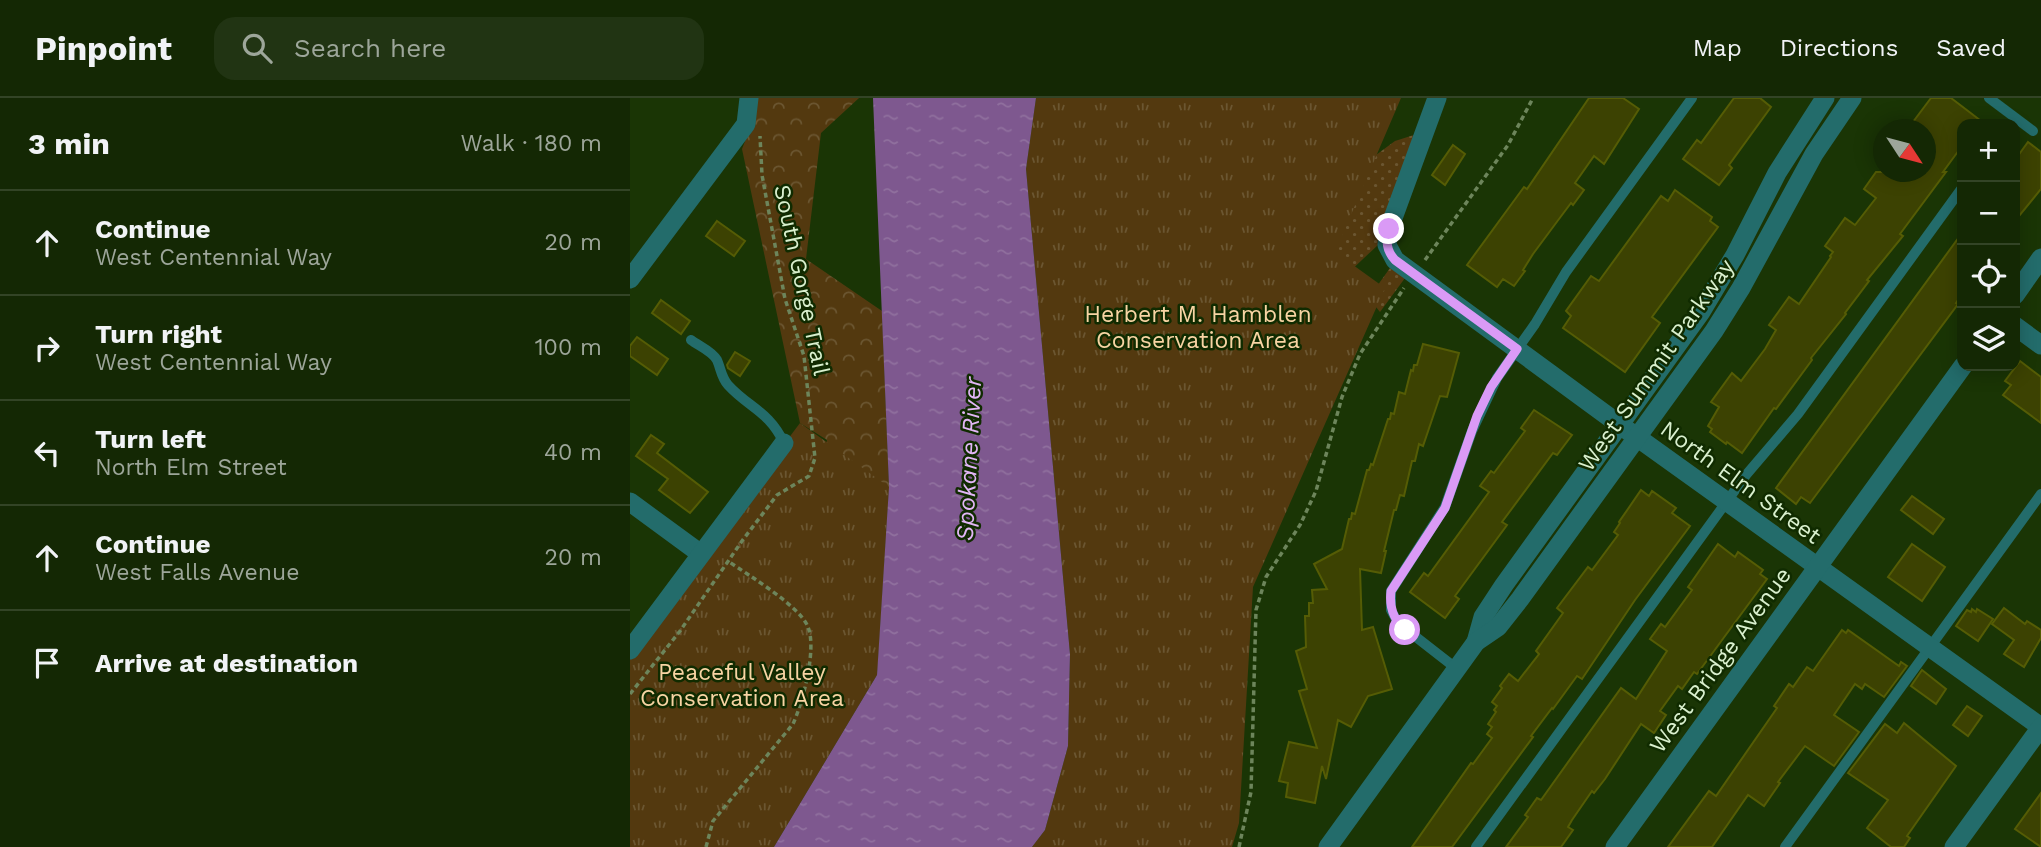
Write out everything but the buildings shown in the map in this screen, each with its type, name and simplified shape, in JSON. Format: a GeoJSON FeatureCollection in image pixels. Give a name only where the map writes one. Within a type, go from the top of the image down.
{"type":"FeatureCollection","features":[{"type":"Feature","properties":{"kind":"street"},"geometry":{"type":"LineString","coordinates":[[630,279],[753,125],[748,98]]}},
{"type":"Feature","properties":{"kind":"street","name":"North Elm Street"},"geometry":{"type":"LineString","coordinates":[[1437,98],[1411,165],[1387,239],[1391,255],[1726,502],[2041,727]]}},
{"type":"Feature","properties":{"kind":"street","name":"West Summit Parkway"},"geometry":{"type":"LineString","coordinates":[[1328,847],[1476,642],[1483,617],[1701,312],[1735,256],[1777,173],[1825,98]]}},
{"type":"Feature","properties":{"kind":"street","name":"West Summit Parkway"},"geometry":{"type":"LineString","coordinates":[[1476,642],[1498,627],[1520,599],[1728,311],[1797,183],[1852,98]]}},
{"type":"Feature","properties":{"kind":"street"},"geometry":{"type":"LineString","coordinates":[[2020,288],[2041,258]]}},
{"type":"Feature","properties":{"kind":"street"},"geometry":{"type":"LineString","coordinates":[[2020,330],[2041,345]]}},
{"type":"Feature","properties":{"kind":"street","name":"West Bridge Avenue"},"geometry":{"type":"LineString","coordinates":[[1615,847],[1960,371]]}},
{"type":"Feature","properties":{"kind":"street"},"geometry":{"type":"LineString","coordinates":[[630,650],[784,443]]}},
{"type":"Feature","properties":{"kind":"street"},"geometry":{"type":"LineString","coordinates":[[630,502],[701,554]]}},
{"type":"Feature","properties":{"kind":"street"},"geometry":{"type":"LineString","coordinates":[[1954,847],[2041,727]]}},
{"type":"Feature","properties":{"kind":"lane"},"geometry":{"type":"LineString","coordinates":[[1457,669],[1401,627],[1393,615],[1390,596],[1445,508],[1477,416],[1491,387],[1538,319],[1560,281],[1692,98]]}},
{"type":"Feature","properties":{"kind":"lane"},"geometry":{"type":"LineString","coordinates":[[1989,98],[2010,119]]}},
{"type":"Feature","properties":{"kind":"lane"},"geometry":{"type":"LineString","coordinates":[[2020,124],[2034,131]]}},
{"type":"Feature","properties":{"kind":"lane"},"geometry":{"type":"LineString","coordinates":[[1476,847],[1726,502],[1798,414],[1957,195]]}},
{"type":"Feature","properties":{"kind":"lane"},"geometry":{"type":"LineString","coordinates":[[691,340],[717,360],[723,380],[775,425],[784,443]]}},
{"type":"Feature","properties":{"kind":"lane"},"geometry":{"type":"LineString","coordinates":[[1785,847],[2041,494]]}},
{"type":"Feature","properties":{"kind":"path"},"geometry":{"type":"LineString","coordinates":[[1239,847],[1251,792],[1256,610],[1266,577],[1300,525],[1316,491],[1342,397],[1360,354],[1508,145],[1533,98]]}},
{"type":"Feature","properties":{"kind":"path","name":"South Gorge Trail"},"geometry":{"type":"LineString","coordinates":[[630,694],[680,631],[777,495],[809,476],[815,458],[804,356],[785,299],[753,125]]}},
{"type":"Feature","properties":{"kind":"path"},"geometry":{"type":"LineString","coordinates":[[706,847],[713,821],[793,724],[802,705],[810,659],[809,628],[797,610],[728,561]]}},
{"type":"Feature","properties":{"kind":"green space"},"geometry":{"type":"Polygon","coordinates":[[[755,98],[859,98],[821,133],[806,259],[882,311],[889,487],[877,675],[716,847],[809,520],[827,440],[800,423],[742,149],[751,126],[755,98]]]}},
{"type":"Feature","properties":{"kind":"green space","name":"Herbert M. Hamblen Conservation Area"},"geometry":{"type":"Polygon","coordinates":[[[1036,98],[1401,98],[1335,252],[1385,288],[1253,587],[1239,823],[1232,847],[1032,847],[1045,830],[1068,746],[1070,654],[1026,169],[1036,98]]]}},
{"type":"Feature","properties":{"kind":"green space"},"geometry":{"type":"Polygon","coordinates":[[[1417,134],[1379,244],[1330,290],[1308,285],[1361,166],[1395,141],[1417,134]]]}},
{"type":"Feature","properties":{"kind":"green space"},"geometry":{"type":"Polygon","coordinates":[[[1390,268],[1405,278],[1380,312],[1372,302],[1375,289],[1390,268]]]}},
{"type":"Feature","properties":{"kind":"green space","name":"Peaceful Valley Conservation Area"},"geometry":{"type":"Polygon","coordinates":[[[800,423],[889,487],[877,675],[774,847],[630,847],[630,650],[800,423]]]}},
{"type":"Feature","properties":{"kind":"water","name":"Spokane River"},"geometry":{"type":"Polygon","coordinates":[[[873,98],[1036,98],[1026,169],[1070,654],[1068,746],[1045,830],[1032,847],[774,847],[877,675],[889,487],[873,98]]]}},
{"type":"Feature","properties":{"kind":"route"},"geometry":{"type":"LineString","coordinates":[[1389,229],[1388,251],[1395,260],[1517,349],[1491,387],[1477,416],[1457,480],[1445,508],[1391,591],[1393,615],[1405,630]]}}]}
